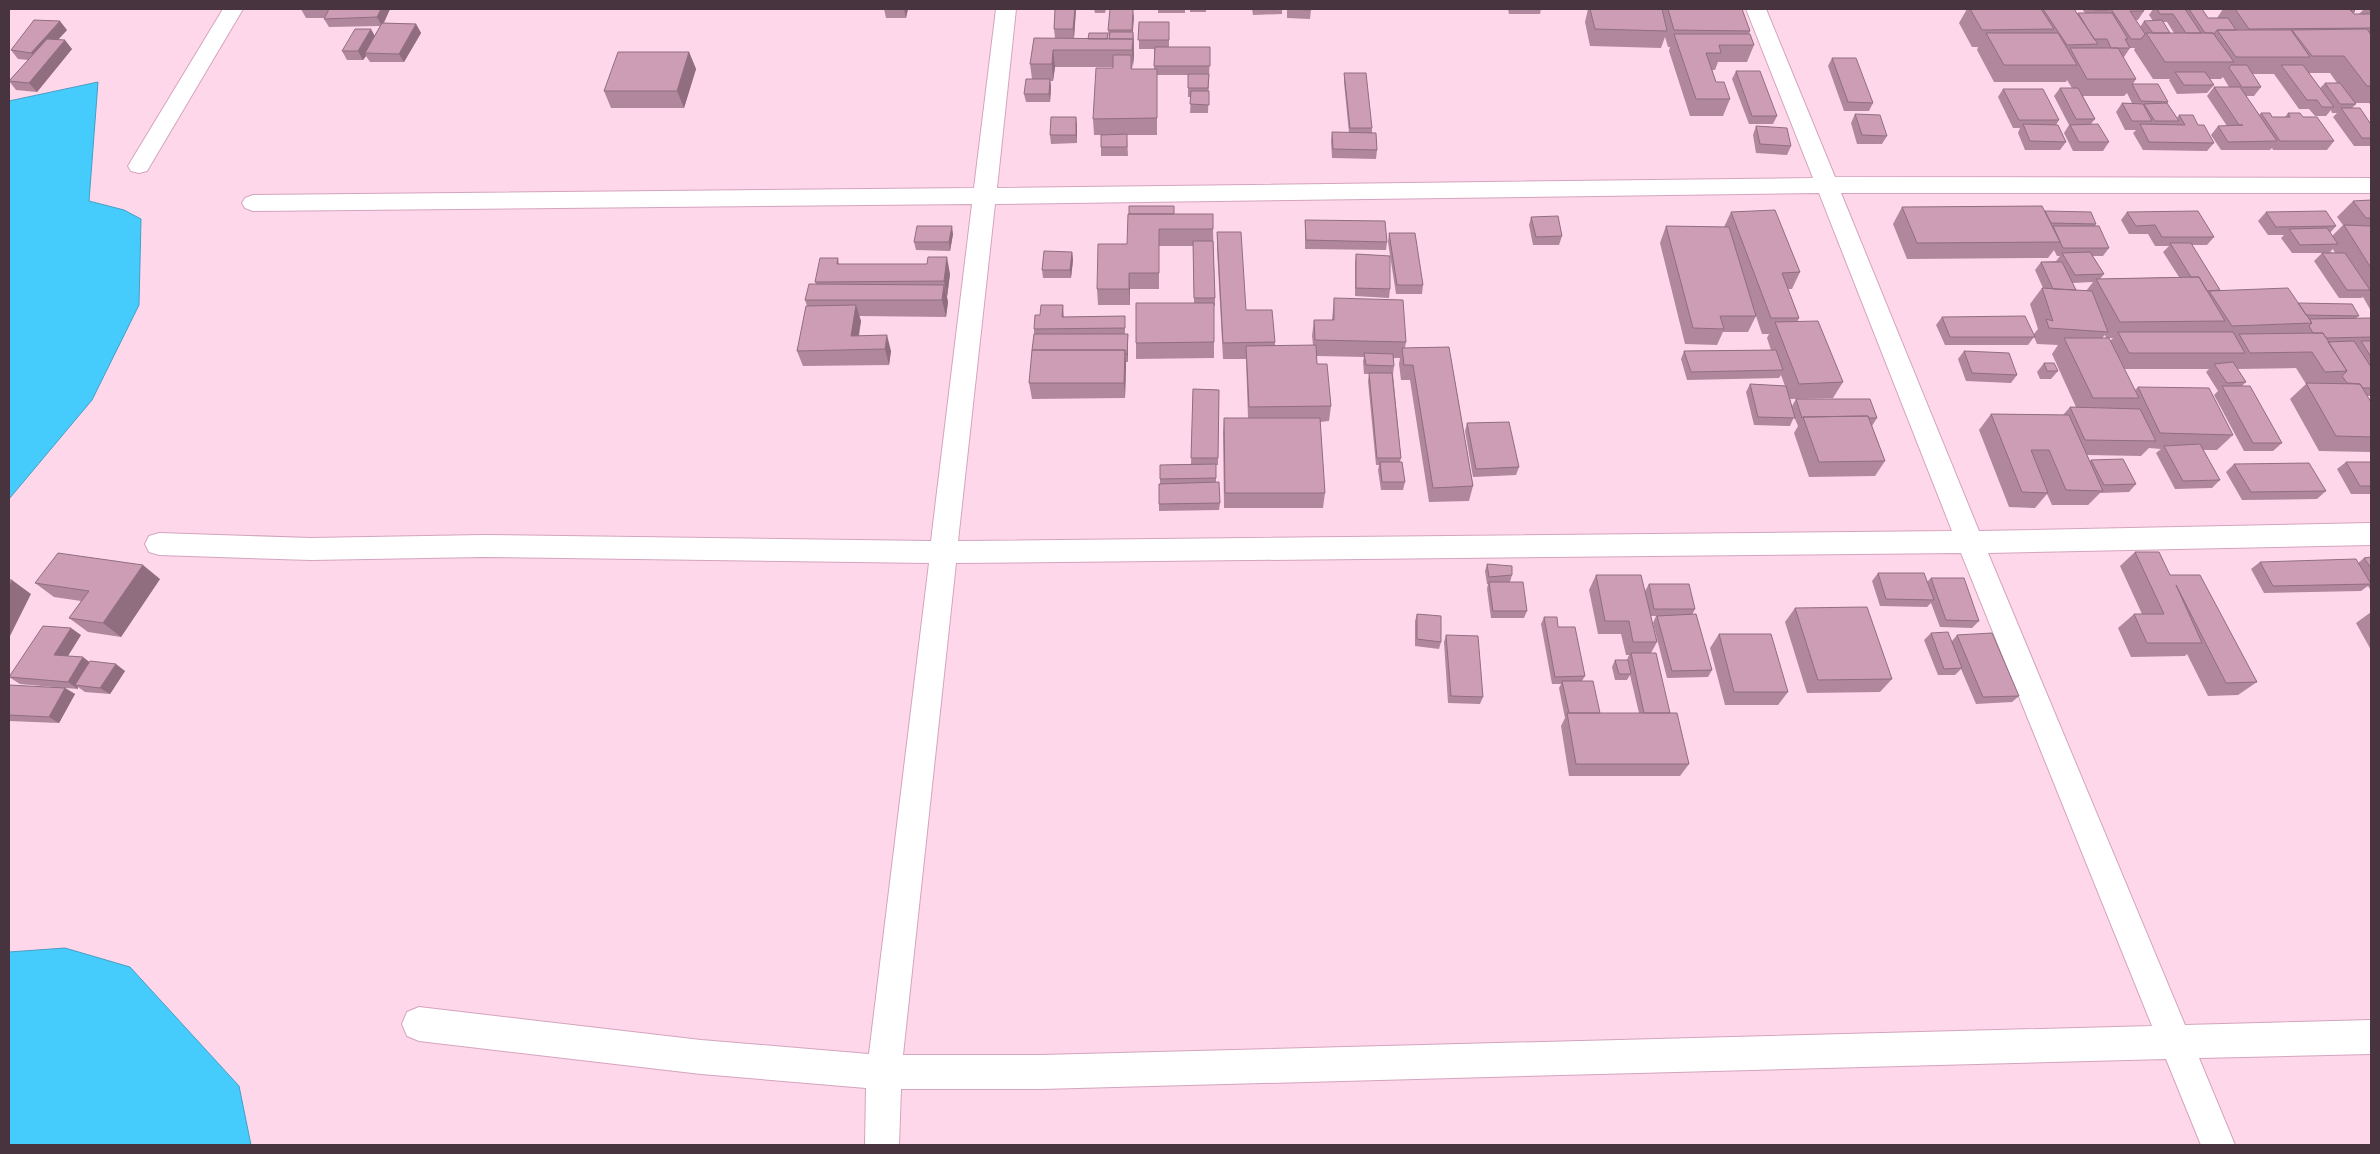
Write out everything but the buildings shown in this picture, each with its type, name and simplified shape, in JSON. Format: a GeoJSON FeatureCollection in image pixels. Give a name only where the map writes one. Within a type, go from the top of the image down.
{"type":"FeatureCollection","features":[{"type":"Feature","properties":{"kind":"street"},"geometry":{"type":"LineString","coordinates":[[138,166],[233,9]]}},
{"type":"Feature","properties":{"kind":"street"},"geometry":{"type":"LineString","coordinates":[[882,1145],[884,1072],[1006,9]]}},
{"type":"Feature","properties":{"kind":"street"},"geometry":{"type":"LineString","coordinates":[[1756,9],[1970,542],[2218,1145]]}},
{"type":"Feature","properties":{"kind":"street"},"geometry":{"type":"LineString","coordinates":[[253,203],[1828,185],[2371,185]]}},
{"type":"Feature","properties":{"kind":"street"},"geometry":{"type":"LineString","coordinates":[[159,544],[311,549],[484,546],[945,552],[1970,542],[2371,534]]}},
{"type":"Feature","properties":{"kind":"street"},"geometry":{"type":"LineString","coordinates":[[419,1024],[701,1058],[884,1072],[1042,1072],[2371,1036]]}},
{"type":"Feature","properties":{"kind":"water"},"geometry":{"type":"Polygon","coordinates":[[[98,82],[89,201],[124,210],[141,219],[139,305],[92,400],[9,499],[9,101],[98,82]]]}},
{"type":"Feature","properties":{"kind":"water"},"geometry":{"type":"Polygon","coordinates":[[[65,948],[130,967],[239,1086],[251,1145],[9,1145],[9,952],[65,948]]]}}]}
